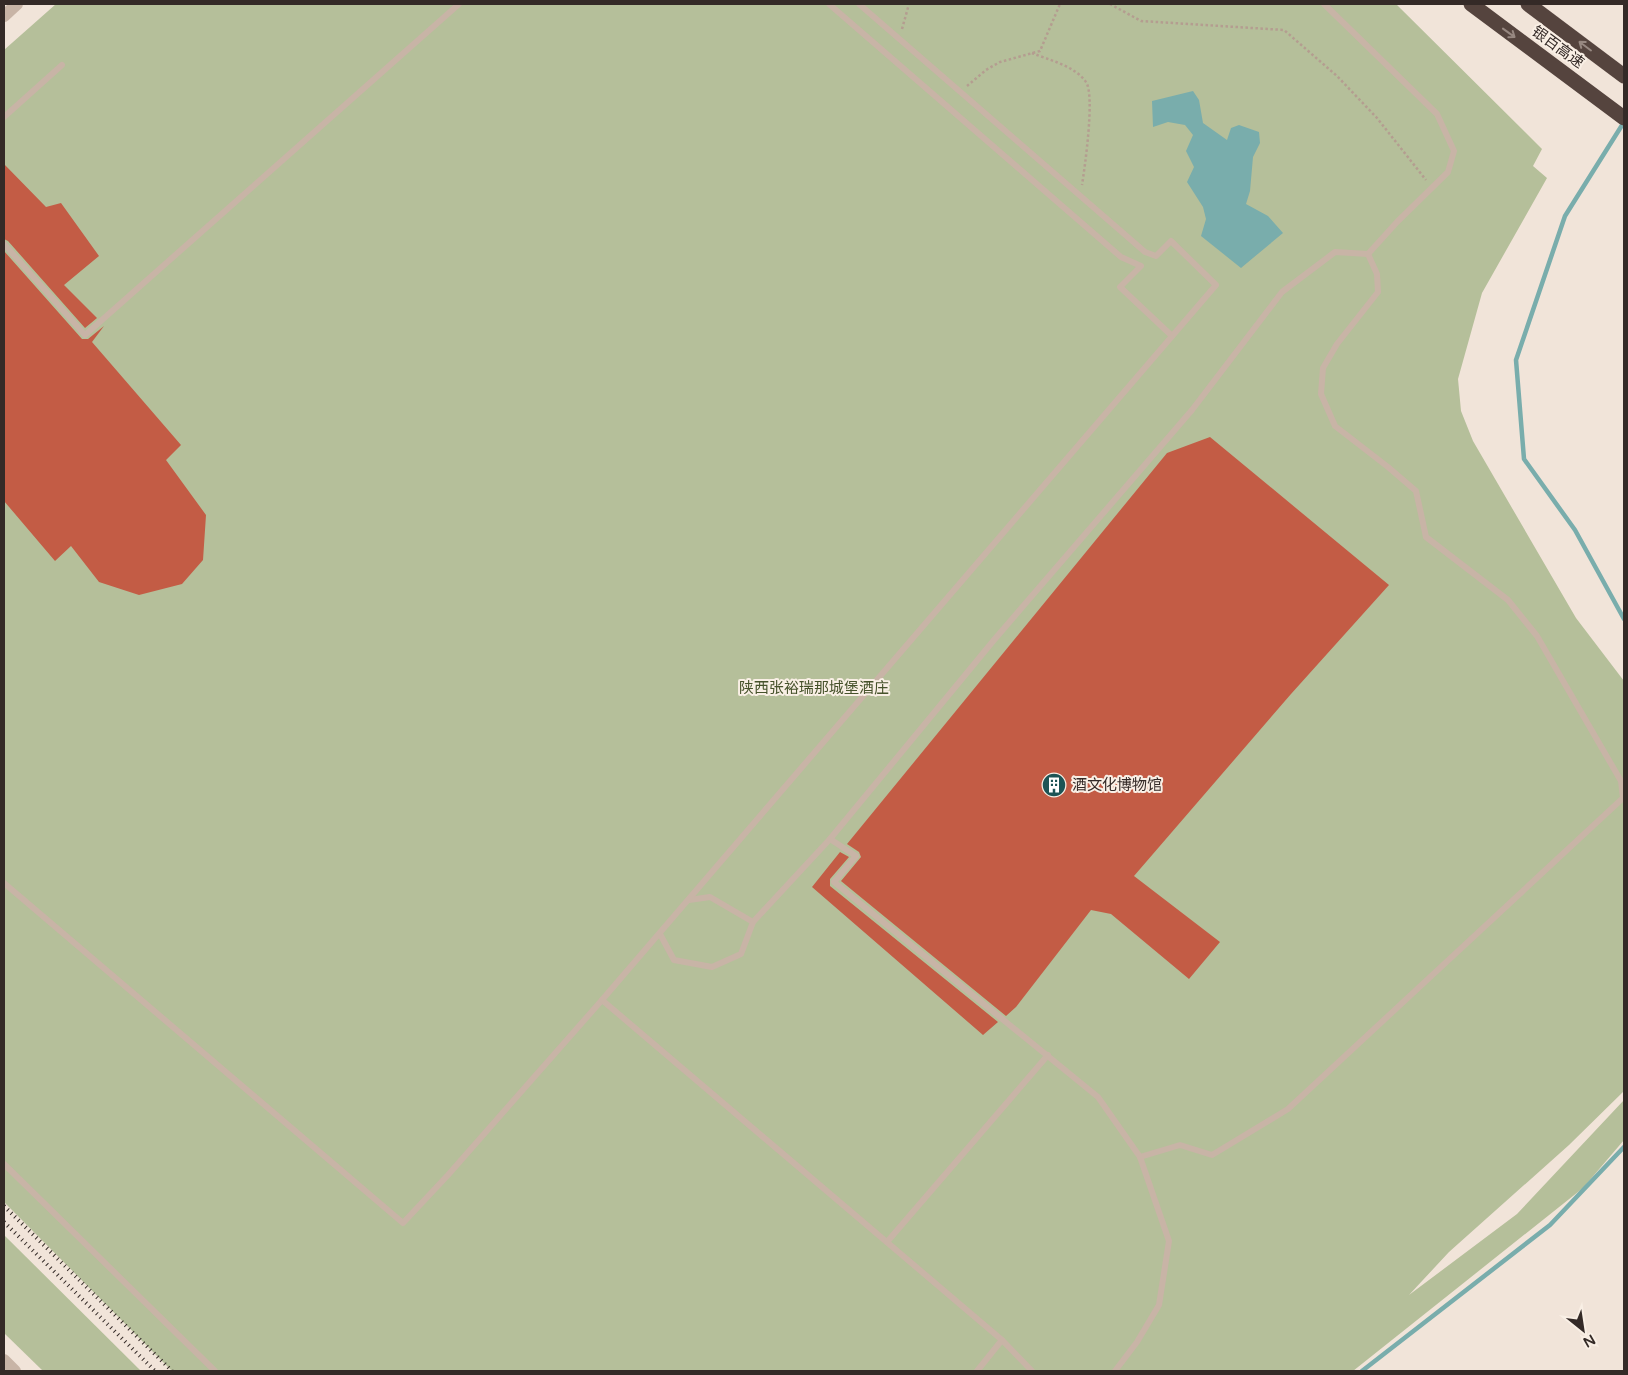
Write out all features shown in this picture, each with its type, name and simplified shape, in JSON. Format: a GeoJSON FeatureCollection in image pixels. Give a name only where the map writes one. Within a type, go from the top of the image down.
{"type":"FeatureCollection","features":[{"type":"Feature","properties":{"kind":"highway","name":"银百高速"},"geometry":{"type":"LineString","coordinates":[[1471,4],[1624,118]]}},
{"type":"Feature","properties":{"kind":"highway","name":"银百高速"},"geometry":{"type":"LineString","coordinates":[[1528,4],[1624,76]]}},
{"type":"Feature","properties":{"kind":"street"},"geometry":{"type":"LineString","coordinates":[[4,16],[17,4]]}},
{"type":"Feature","properties":{"kind":"street"},"geometry":{"type":"LineString","coordinates":[[4,1360],[16,1371]]}},
{"type":"Feature","properties":{"kind":"lane"},"geometry":{"type":"LineString","coordinates":[[4,244],[85,335],[459,4]]}},
{"type":"Feature","properties":{"kind":"lane"},"geometry":{"type":"LineString","coordinates":[[829,4],[1121,257],[1141,266],[1120,287],[1172,336]]}},
{"type":"Feature","properties":{"kind":"lane"},"geometry":{"type":"LineString","coordinates":[[4,883],[403,1223],[448,1176],[660,934],[1216,285],[1171,242],[1156,256],[1145,252],[859,4]]}},
{"type":"Feature","properties":{"kind":"lane"},"geometry":{"type":"LineString","coordinates":[[660,934],[674,960],[712,967],[741,954],[753,922],[830,839],[994,640],[1192,410],[1282,292],[1335,252],[1368,254],[1448,172],[1454,152],[1438,114],[1324,4]]}},
{"type":"Feature","properties":{"kind":"lane"},"geometry":{"type":"LineString","coordinates":[[4,117],[62,65]]}},
{"type":"Feature","properties":{"kind":"lane"},"geometry":{"type":"LineString","coordinates":[[1140,1157],[1180,1145],[1212,1155],[1288,1109],[1623,798],[1622,781],[1537,636],[1508,600],[1426,537],[1416,491],[1335,426],[1321,394],[1323,368],[1337,344],[1378,292],[1377,274],[1368,254]]}},
{"type":"Feature","properties":{"kind":"lane"},"geometry":{"type":"LineString","coordinates":[[830,839],[856,856],[834,882],[1098,1097],[1140,1157],[1169,1241],[1159,1305],[1137,1342],[1114,1371]]}},
{"type":"Feature","properties":{"kind":"lane"},"geometry":{"type":"LineString","coordinates":[[688,900],[710,897],[753,922]]}},
{"type":"Feature","properties":{"kind":"lane"},"geometry":{"type":"LineString","coordinates":[[602,1000],[1002,1340],[1032,1371]]}},
{"type":"Feature","properties":{"kind":"lane"},"geometry":{"type":"LineString","coordinates":[[887,1242],[1048,1055]]}},
{"type":"Feature","properties":{"kind":"lane"},"geometry":{"type":"LineString","coordinates":[[4,1164],[215,1371]]}},
{"type":"Feature","properties":{"kind":"lane"},"geometry":{"type":"LineString","coordinates":[[977,1371],[1002,1340]]}},
{"type":"Feature","properties":{"kind":"path"},"geometry":{"type":"LineString","coordinates":[[899,39],[909,4]]}},
{"type":"Feature","properties":{"kind":"path"},"geometry":{"type":"LineString","coordinates":[[960,92],[986,70],[1000,62],[1040,51],[1060,4]]}},
{"type":"Feature","properties":{"kind":"path"},"geometry":{"type":"LineString","coordinates":[[1110,4],[1141,21],[1284,30],[1337,76],[1378,118],[1432,188]]}},
{"type":"Feature","properties":{"kind":"path"},"geometry":{"type":"LineString","coordinates":[[1032,53],[1072,69],[1086,82],[1090,98],[1081,196]]}},
{"type":"Feature","properties":{"kind":"green space","name":"陕西张裕瑞那城堡酒庄"},"geometry":{"type":"Polygon","coordinates":[[[56,4],[1396,4],[1542,149],[1533,166],[1547,178],[1482,293],[1458,379],[1461,411],[1473,441],[1576,618],[1624,681],[1624,1091],[1569,1145],[1449,1252],[1409,1295],[1517,1214],[1624,1100],[1624,1140],[1583,1188],[1353,1371],[172,1371],[4,1202],[4,50],[56,4]]]}},
{"type":"Feature","properties":{"kind":"green space"},"geometry":{"type":"Polygon","coordinates":[[[4,1235],[141,1371],[43,1371],[4,1333],[4,1235]]]}},
{"type":"Feature","properties":{"kind":"water"},"geometry":{"type":"Polygon","coordinates":[[[1193,91],[1199,100],[1203,123],[1227,140],[1231,128],[1239,125],[1259,132],[1260,143],[1253,157],[1250,191],[1246,204],[1268,216],[1283,233],[1241,268],[1201,236],[1206,219],[1203,207],[1187,182],[1194,167],[1186,151],[1193,135],[1185,125],[1168,122],[1153,127],[1152,101],[1193,91]]]}},
{"type":"Feature","properties":{"kind":"building"},"geometry":{"type":"Polygon","coordinates":[[[4,164],[46,207],[61,203],[99,256],[64,285],[97,318],[85,328],[8,241],[4,239],[4,164]]]}},
{"type":"Feature","properties":{"kind":"building"},"geometry":{"type":"Polygon","coordinates":[[[4,251],[82,339],[88,339],[104,326],[92,342],[181,445],[166,460],[206,515],[203,560],[182,584],[139,595],[99,582],[71,546],[55,561],[4,501],[4,251]]]}},
{"type":"Feature","properties":{"kind":"building","name":"酒文化博物馆"},"geometry":{"type":"Polygon","coordinates":[[[1210,437],[1389,585],[1291,694],[1134,876],[1220,942],[1189,979],[1111,914],[1091,910],[1016,1007],[1006,1016],[841,881],[861,857],[859,852],[847,844],[1167,453],[1210,437]]]}},
{"type":"Feature","properties":{"kind":"building"},"geometry":{"type":"Polygon","coordinates":[[[840,852],[849,857],[830,879],[830,886],[998,1022],[983,1035],[812,887],[840,852]]]}},
{"type":"Feature","properties":{"kind":"waterway"},"geometry":{"type":"LineString","coordinates":[[1624,122],[1565,216],[1516,360],[1524,459],[1575,530],[1624,619]]}},
{"type":"Feature","properties":{"kind":"waterway"},"geometry":{"type":"LineString","coordinates":[[1362,1371],[1550,1225],[1624,1147]]}},
{"type":"Feature","properties":{"kind":"railway"},"geometry":{"type":"LineString","coordinates":[[4,1206],[172,1371]]}},
{"type":"Feature","properties":{"kind":"railway"},"geometry":{"type":"LineString","coordinates":[[4,1222],[155,1371]]}},
{"type":"Feature","properties":{"kind":"place","name":"酒文化博物馆"},"geometry":{"type":"Point","coordinates":[1054,785]}}]}
